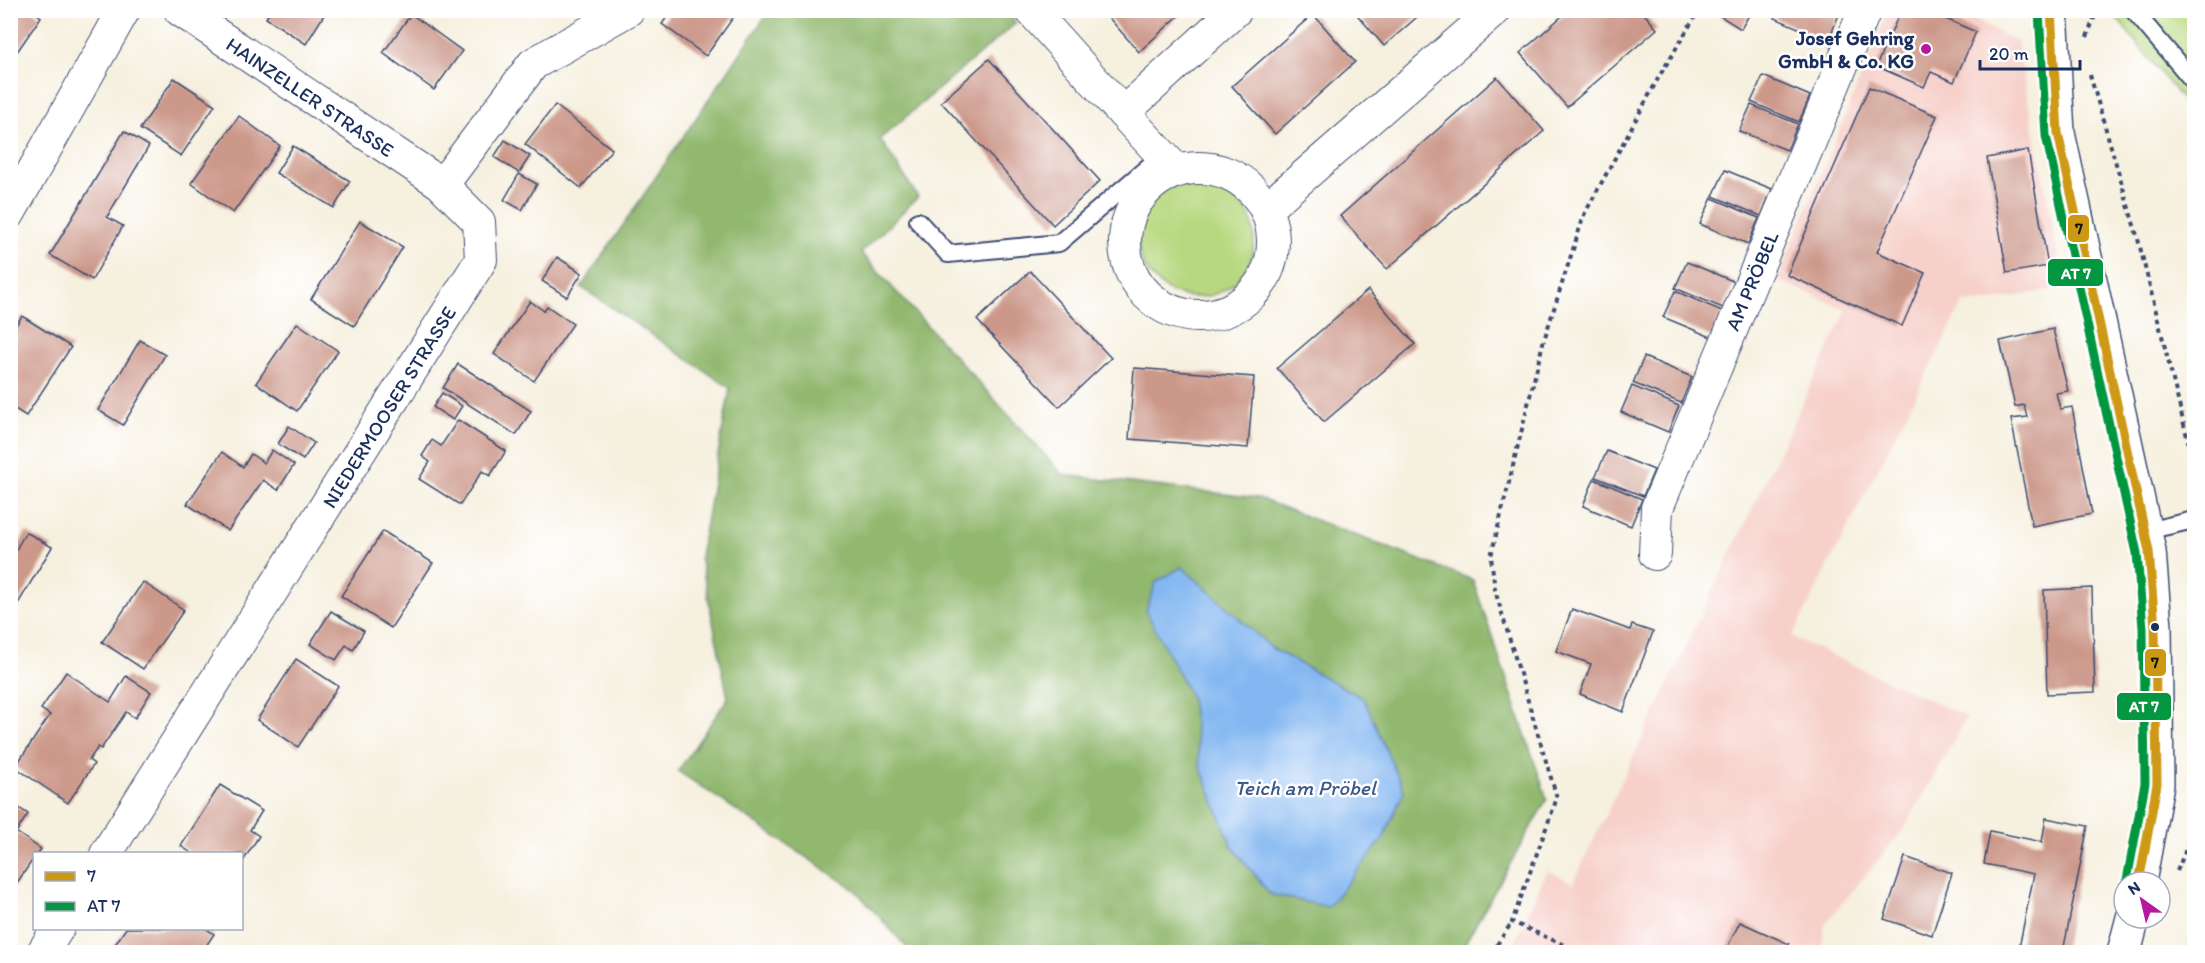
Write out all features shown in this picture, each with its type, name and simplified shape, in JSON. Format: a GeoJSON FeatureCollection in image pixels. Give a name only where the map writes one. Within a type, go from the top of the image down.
{"type":"FeatureCollection","features":[{"type":"Feature","properties":{"kind":"street"},"geometry":{"type":"LineString","coordinates":[[10,212],[124,10]]}},
{"type":"Feature","properties":{"kind":"street","name":"HAINZELLER STRASSE"},"geometry":{"type":"LineString","coordinates":[[180,10],[440,183]]}},
{"type":"Feature","properties":{"kind":"street"},"geometry":{"type":"LineString","coordinates":[[440,183],[452,172],[533,64],[628,10]]}},
{"type":"Feature","properties":{"kind":"street"},"geometry":{"type":"LineString","coordinates":[[1031,10],[1170,162],[1219,170],[1238,178],[1255,191],[1266,209],[1274,233],[1272,258],[1263,281],[1247,300],[1225,312],[1201,317],[1176,313],[1153,301],[1136,283],[1126,261],[1124,236],[1130,214],[1141,195],[1157,180],[1170,162]]}},
{"type":"Feature","properties":{"kind":"street"},"geometry":{"type":"LineString","coordinates":[[1123,112],[1236,10]]}},
{"type":"Feature","properties":{"kind":"street"},"geometry":{"type":"LineString","coordinates":[[1266,209],[1495,10]]}},
{"type":"Feature","properties":{"kind":"street","name":"AM PRÖBEL"},"geometry":{"type":"LineString","coordinates":[[1655,555],[1657,508],[1864,10]]}},
{"type":"Feature","properties":{"kind":"street"},"geometry":{"type":"LineString","coordinates":[[2051,10],[2058,133],[2146,531],[2156,627],[2157,784],[2141,870]]}},
{"type":"Feature","properties":{"kind":"street","name":"NIEDERMOOSER STRASSE"},"geometry":{"type":"LineString","coordinates":[[107,852],[482,260],[479,222],[440,183]]}},
{"type":"Feature","properties":{"kind":"street"},"geometry":{"type":"LineString","coordinates":[[43,952],[57,930]]}},
{"type":"Feature","properties":{"kind":"street"},"geometry":{"type":"LineString","coordinates":[[2124,952],[2130,930]]}},
{"type":"Feature","properties":{"kind":"lane"},"geometry":{"type":"LineString","coordinates":[[2133,10],[2147,17],[2194,82]]}},
{"type":"Feature","properties":{"kind":"lane"},"geometry":{"type":"LineString","coordinates":[[918,221],[948,254],[1059,243],[1170,162]]}},
{"type":"Feature","properties":{"kind":"lane"},"geometry":{"type":"LineString","coordinates":[[2146,531],[2194,520]]}},
{"type":"Feature","properties":{"kind":"path"},"geometry":{"type":"LineString","coordinates":[[1492,952],[1512,922],[1557,798],[1495,590],[1491,556],[1543,343],[1584,215],[1660,75],[1699,10]]}},
{"type":"Feature","properties":{"kind":"path"},"geometry":{"type":"LineString","coordinates":[[2086,38],[2097,10]]}},
{"type":"Feature","properties":{"kind":"path"},"geometry":{"type":"LineString","coordinates":[[2089,71],[2138,239],[2194,465]]}},
{"type":"Feature","properties":{"kind":"path"},"geometry":{"type":"LineString","coordinates":[[1512,922],[1580,952]]}},
{"type":"Feature","properties":{"kind":"shaded area"},"geometry":{"type":"Polygon","coordinates":[[[1888,11],[1957,11],[2017,42],[2064,287],[1987,302],[1963,303],[1792,637],[1967,717],[1904,829],[1825,924],[1821,952],[1534,952],[1515,942],[1547,870],[1573,883],[1847,310],[1778,280],[1888,11]]]}},
{"type":"Feature","properties":{"kind":"green space"},"geometry":{"type":"Polygon","coordinates":[[[769,11],[1006,11],[1016,23],[880,139],[918,197],[861,253],[1063,475],[1258,498],[1473,580],[1547,799],[1460,952],[911,952],[855,890],[678,771],[728,698],[700,556],[730,388],[581,287],[769,11]],[[1181,567],[1147,611],[1191,697],[1200,766],[1232,846],[1270,894],[1364,699],[1273,649],[1181,567]]]}},
{"type":"Feature","properties":{"kind":"green space"},"geometry":{"type":"Polygon","coordinates":[[[2106,11],[2194,11],[2194,114],[2119,21],[2106,11]]]}},
{"type":"Feature","properties":{"kind":"green space"},"geometry":{"type":"Polygon","coordinates":[[[1196,181],[1218,186],[1237,198],[1249,217],[1254,239],[1249,261],[1237,280],[1218,292],[1196,297],[1174,292],[1155,280],[1143,261],[1138,239],[1143,217],[1155,198],[1174,186],[1196,181]]]}},
{"type":"Feature","properties":{"kind":"water","name":"Teich am Pröbel"},"geometry":{"type":"Polygon","coordinates":[[[1182,567],[1273,649],[1364,699],[1404,791],[1383,839],[1328,907],[1270,894],[1232,846],[1200,766],[1191,697],[1146,611],[1156,582],[1182,567]]]}},
{"type":"Feature","properties":{"kind":"building"},"geometry":{"type":"Polygon","coordinates":[[[10,10],[32,10],[41,17],[10,62],[10,10]]]}},
{"type":"Feature","properties":{"kind":"building"},"geometry":{"type":"Polygon","coordinates":[[[271,10],[327,10],[306,44],[266,18],[271,10]]]}},
{"type":"Feature","properties":{"kind":"building"},"geometry":{"type":"Polygon","coordinates":[[[672,10],[729,10],[735,15],[706,56],[662,24],[672,10]]]}},
{"type":"Feature","properties":{"kind":"building"},"geometry":{"type":"Polygon","coordinates":[[[1102,10],[1185,10],[1139,52],[1102,10]]]}},
{"type":"Feature","properties":{"kind":"building"},"geometry":{"type":"Polygon","coordinates":[[[1353,10],[1425,10],[1384,46],[1353,10]]]}},
{"type":"Feature","properties":{"kind":"building"},"geometry":{"type":"Polygon","coordinates":[[[1569,10],[1641,10],[1657,29],[1567,107],[1520,53],[1569,10]]]}},
{"type":"Feature","properties":{"kind":"building"},"geometry":{"type":"Polygon","coordinates":[[[1723,10],[1752,10],[1741,29],[1720,16],[1723,10]]]}},
{"type":"Feature","properties":{"kind":"building"},"geometry":{"type":"Polygon","coordinates":[[[1779,10],[1841,10],[1828,41],[1775,18],[1779,10]]]}},
{"type":"Feature","properties":{"kind":"building","name":"Josef Gehring GmbH & Co. KG"},"geometry":{"type":"Polygon","coordinates":[[[1901,10],[1925,10],[1976,32],[1954,82],[1931,72],[1924,87],[1876,66],[1901,10]]]}},
{"type":"Feature","properties":{"kind":"building"},"geometry":{"type":"Polygon","coordinates":[[[411,14],[462,51],[434,90],[383,53],[411,14]]]}},
{"type":"Feature","properties":{"kind":"building"},"geometry":{"type":"Polygon","coordinates":[[[1313,14],[1355,62],[1275,134],[1232,86],[1313,14]]]}},
{"type":"Feature","properties":{"kind":"building"},"geometry":{"type":"Polygon","coordinates":[[[989,59],[1100,181],[1053,225],[941,102],[989,59]]]}},
{"type":"Feature","properties":{"kind":"building"},"geometry":{"type":"Polygon","coordinates":[[[1763,76],[1810,96],[1799,122],[1751,102],[1763,76]]]}},
{"type":"Feature","properties":{"kind":"building"},"geometry":{"type":"Polygon","coordinates":[[[1497,77],[1544,131],[1387,269],[1340,216],[1497,77]]]}},
{"type":"Feature","properties":{"kind":"building"},"geometry":{"type":"Polygon","coordinates":[[[174,78],[215,105],[181,156],[140,129],[174,78]]]}},
{"type":"Feature","properties":{"kind":"building"},"geometry":{"type":"Polygon","coordinates":[[[1869,87],[1937,116],[1877,252],[1925,273],[1902,326],[1787,275],[1869,87]]]}},
{"type":"Feature","properties":{"kind":"building"},"geometry":{"type":"Polygon","coordinates":[[[555,105],[612,149],[581,188],[525,144],[555,105]]]}},
{"type":"Feature","properties":{"kind":"building"},"geometry":{"type":"Polygon","coordinates":[[[1751,105],[1798,124],[1787,150],[1739,131],[1751,105]]]}},
{"type":"Feature","properties":{"kind":"building"},"geometry":{"type":"Polygon","coordinates":[[[239,116],[280,146],[233,213],[191,183],[239,116]]]}},
{"type":"Feature","properties":{"kind":"building"},"geometry":{"type":"Polygon","coordinates":[[[124,131],[149,146],[107,217],[123,226],[92,280],[50,255],[124,131]]]}},
{"type":"Feature","properties":{"kind":"building"},"geometry":{"type":"Polygon","coordinates":[[[505,140],[530,156],[519,173],[494,157],[505,140]]]}},
{"type":"Feature","properties":{"kind":"building"},"geometry":{"type":"Polygon","coordinates":[[[293,146],[350,181],[334,208],[276,173],[293,146]]]}},
{"type":"Feature","properties":{"kind":"building"},"geometry":{"type":"Polygon","coordinates":[[[2028,150],[2048,266],[2007,273],[1987,158],[2028,150]]]}},
{"type":"Feature","properties":{"kind":"building"},"geometry":{"type":"Polygon","coordinates":[[[1725,170],[1772,189],[1761,216],[1713,196],[1725,170]]]}},
{"type":"Feature","properties":{"kind":"building"},"geometry":{"type":"Polygon","coordinates":[[[519,174],[537,184],[522,210],[504,200],[519,174]]]}},
{"type":"Feature","properties":{"kind":"building"},"geometry":{"type":"Polygon","coordinates":[[[1712,198],[1759,218],[1748,244],[1700,224],[1712,198]]]}},
{"type":"Feature","properties":{"kind":"building"},"geometry":{"type":"Polygon","coordinates":[[[360,221],[403,247],[354,326],[311,299],[360,221]]]}},
{"type":"Feature","properties":{"kind":"building"},"geometry":{"type":"Polygon","coordinates":[[[557,257],[582,273],[567,297],[542,281],[557,257]]]}},
{"type":"Feature","properties":{"kind":"building"},"geometry":{"type":"Polygon","coordinates":[[[1687,262],[1735,282],[1723,308],[1675,288],[1687,262]]]}},
{"type":"Feature","properties":{"kind":"building"},"geometry":{"type":"Polygon","coordinates":[[[1030,271],[1111,358],[1059,407],[977,320],[1030,271]]]}},
{"type":"Feature","properties":{"kind":"building"},"geometry":{"type":"Polygon","coordinates":[[[1368,290],[1415,344],[1324,422],[1277,368],[1368,290]]]}},
{"type":"Feature","properties":{"kind":"building"},"geometry":{"type":"Polygon","coordinates":[[[1675,291],[1722,311],[1711,337],[1663,317],[1675,291]]]}},
{"type":"Feature","properties":{"kind":"building"},"geometry":{"type":"Polygon","coordinates":[[[530,301],[544,311],[547,306],[573,324],[534,381],[494,354],[530,301]]]}},
{"type":"Feature","properties":{"kind":"building"},"geometry":{"type":"Polygon","coordinates":[[[22,316],[71,347],[26,416],[10,406],[10,334],[22,316]]]}},
{"type":"Feature","properties":{"kind":"building"},"geometry":{"type":"Polygon","coordinates":[[[297,323],[338,351],[297,411],[256,383],[297,323]]]}},
{"type":"Feature","properties":{"kind":"building"},"geometry":{"type":"Polygon","coordinates":[[[2053,329],[2068,391],[2056,393],[2060,409],[2072,407],[2092,514],[2032,526],[2011,419],[2027,417],[2024,405],[2015,407],[2000,341],[2053,329]]]}},
{"type":"Feature","properties":{"kind":"building"},"geometry":{"type":"Polygon","coordinates":[[[140,340],[165,355],[123,425],[98,410],[140,340]]]}},
{"type":"Feature","properties":{"kind":"building"},"geometry":{"type":"Polygon","coordinates":[[[1644,357],[1692,377],[1681,403],[1633,383],[1644,357]]]}},
{"type":"Feature","properties":{"kind":"building"},"geometry":{"type":"Polygon","coordinates":[[[458,364],[531,411],[516,435],[443,388],[458,364]]]}},
{"type":"Feature","properties":{"kind":"building"},"geometry":{"type":"Polygon","coordinates":[[[1134,368],[1254,377],[1248,448],[1129,439],[1134,368]]]}},
{"type":"Feature","properties":{"kind":"building"},"geometry":{"type":"Polygon","coordinates":[[[1632,386],[1679,406],[1668,432],[1621,412],[1632,386]]]}},
{"type":"Feature","properties":{"kind":"building"},"geometry":{"type":"Polygon","coordinates":[[[442,393],[462,406],[453,420],[433,407],[442,393]]]}},
{"type":"Feature","properties":{"kind":"building"},"geometry":{"type":"Polygon","coordinates":[[[458,420],[506,451],[490,476],[482,471],[460,505],[419,479],[430,462],[422,456],[432,440],[441,446],[458,420]]]}},
{"type":"Feature","properties":{"kind":"building"},"geometry":{"type":"Polygon","coordinates":[[[289,426],[314,443],[303,460],[278,444],[289,426]]]}},
{"type":"Feature","properties":{"kind":"building"},"geometry":{"type":"Polygon","coordinates":[[[272,450],[294,465],[278,490],[263,480],[228,531],[187,504],[222,452],[243,467],[251,454],[264,463],[272,450]]]}},
{"type":"Feature","properties":{"kind":"building"},"geometry":{"type":"Polygon","coordinates":[[[1607,451],[1654,470],[1643,496],[1595,477],[1607,451]]]}},
{"type":"Feature","properties":{"kind":"building"},"geometry":{"type":"Polygon","coordinates":[[[1594,479],[1642,499],[1631,526],[1583,506],[1594,479]]]}},
{"type":"Feature","properties":{"kind":"building"},"geometry":{"type":"Polygon","coordinates":[[[383,531],[433,563],[391,628],[341,596],[383,531]]]}},
{"type":"Feature","properties":{"kind":"building"},"geometry":{"type":"Polygon","coordinates":[[[26,532],[52,547],[10,617],[10,560],[26,532]]]}},
{"type":"Feature","properties":{"kind":"building"},"geometry":{"type":"Polygon","coordinates":[[[143,582],[184,610],[143,669],[102,642],[143,582]]]}},
{"type":"Feature","properties":{"kind":"building"},"geometry":{"type":"Polygon","coordinates":[[[2092,588],[2095,692],[2047,694],[2044,590],[2092,588]]]}},
{"type":"Feature","properties":{"kind":"building"},"geometry":{"type":"Polygon","coordinates":[[[1572,609],[1630,630],[1632,625],[1653,632],[1623,712],[1580,694],[1591,664],[1556,651],[1572,609]]]}},
{"type":"Feature","properties":{"kind":"building"},"geometry":{"type":"Polygon","coordinates":[[[331,611],[364,631],[353,650],[346,645],[336,660],[310,644],[331,611]]]}},
{"type":"Feature","properties":{"kind":"building"},"geometry":{"type":"Polygon","coordinates":[[[296,659],[338,686],[298,747],[257,720],[296,659]]]}},
{"type":"Feature","properties":{"kind":"building"},"geometry":{"type":"Polygon","coordinates":[[[66,672],[110,702],[126,676],[151,692],[135,718],[126,712],[101,749],[98,747],[89,760],[94,764],[68,803],[15,767],[50,715],[41,709],[66,672]]]}},
{"type":"Feature","properties":{"kind":"building"},"geometry":{"type":"Polygon","coordinates":[[[220,785],[262,811],[250,830],[259,836],[243,861],[243,852],[190,852],[181,846],[220,785]]]}},
{"type":"Feature","properties":{"kind":"building"},"geometry":{"type":"Polygon","coordinates":[[[10,802],[28,814],[17,831],[10,826],[10,802]]]}},
{"type":"Feature","properties":{"kind":"building"},"geometry":{"type":"Polygon","coordinates":[[[2046,818],[2088,826],[2063,952],[2040,952],[2019,948],[2034,874],[1984,864],[1990,831],[2042,842],[2046,818]]]}},
{"type":"Feature","properties":{"kind":"building"},"geometry":{"type":"Polygon","coordinates":[[[10,828],[41,849],[39,852],[33,852],[33,859],[10,893],[10,828]]]}},
{"type":"Feature","properties":{"kind":"building"},"geometry":{"type":"Polygon","coordinates":[[[1905,857],[1952,873],[1932,935],[1884,919],[1905,857]]]}},
{"type":"Feature","properties":{"kind":"building"},"geometry":{"type":"Polygon","coordinates":[[[1740,922],[1789,944],[1785,952],[1725,952],[1740,922]]]}},
{"type":"Feature","properties":{"kind":"building"},"geometry":{"type":"Polygon","coordinates":[[[125,930],[208,930],[214,934],[202,952],[110,952],[125,930]]]}},
{"type":"Feature","properties":{"kind":"transit line","name":"7"},"geometry":{"type":"LineString","coordinates":[[2051,10],[2058,133],[2149,551],[2155,627],[2157,784],[2141,870]]}},
{"type":"Feature","properties":{"kind":"transit line"},"geometry":{"type":"LineString","coordinates":[[2039,11],[2046,136],[2137,553],[2143,628],[2145,783],[2129,870]]}},
{"type":"Feature","properties":{"kind":"place","name":"Josef Gehring GmbH & Co. KG"},"geometry":{"type":"Point","coordinates":[1926,49]}}]}
